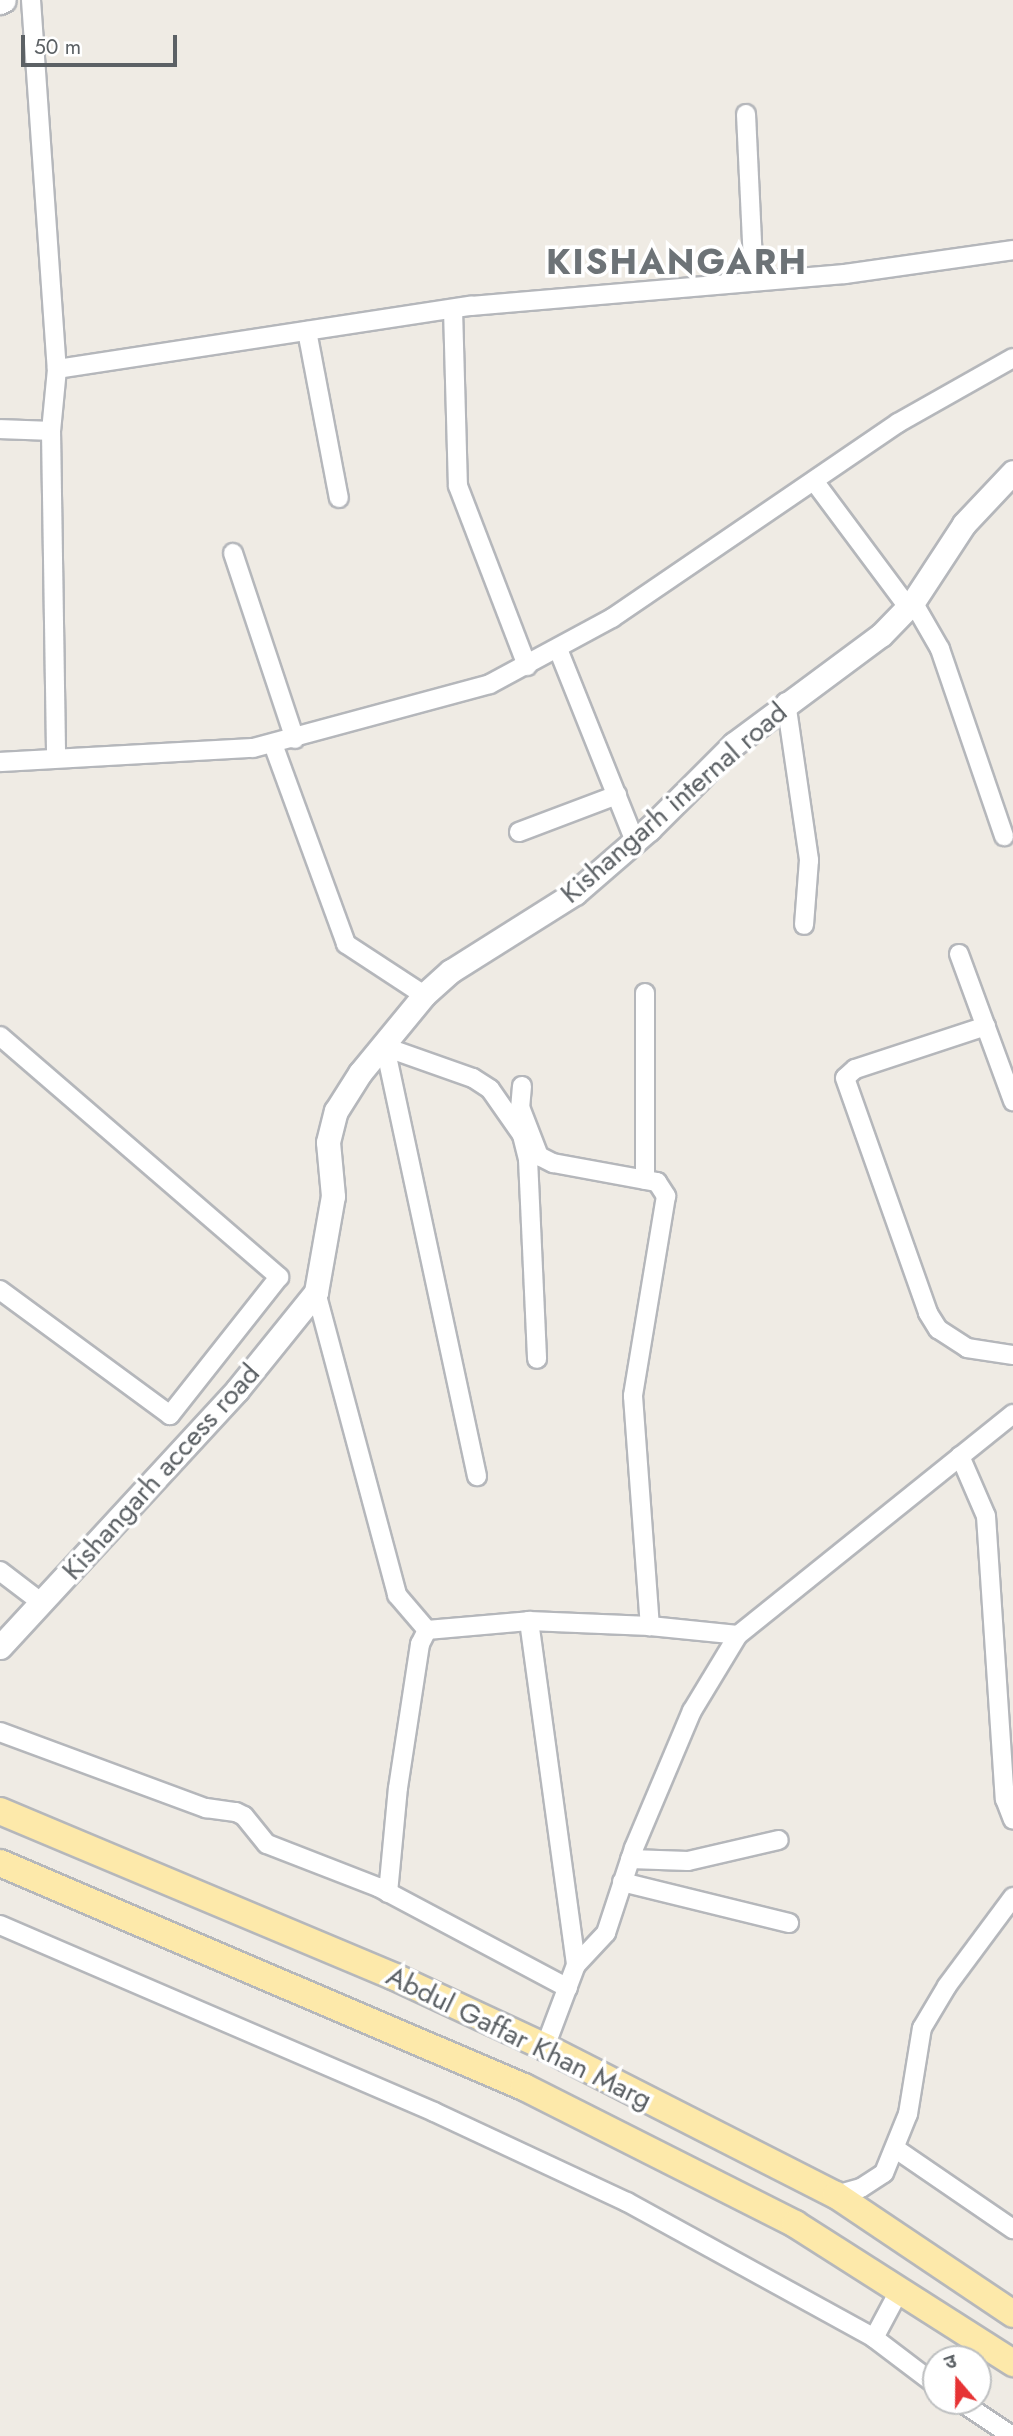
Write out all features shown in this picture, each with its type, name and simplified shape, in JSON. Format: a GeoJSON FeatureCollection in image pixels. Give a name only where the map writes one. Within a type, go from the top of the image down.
{"type":"FeatureCollection","features":[{"type":"Feature","properties":{"kind":"main road","name":"Abdul Gaffar Khan Marg"},"geometry":{"type":"LineString","coordinates":[[0,1811],[395,1977],[545,2046],[835,2195],[1013,2314]]}},
{"type":"Feature","properties":{"kind":"main road","name":"Abdul Gaffar Khan Marg"},"geometry":{"type":"LineString","coordinates":[[0,1863],[524,2087],[795,2224],[1013,2362]]}},
{"type":"Feature","properties":{"kind":"street"},"geometry":{"type":"LineString","coordinates":[[31,0],[57,369],[51,431],[56,755]]}},
{"type":"Feature","properties":{"kind":"street"},"geometry":{"type":"LineString","coordinates":[[746,114],[754,281]]}},
{"type":"Feature","properties":{"kind":"street"},"geometry":{"type":"LineString","coordinates":[[57,369],[453,309],[845,274],[1013,250]]}},
{"type":"Feature","properties":{"kind":"street"},"geometry":{"type":"LineString","coordinates":[[453,309],[458,486],[527,666]]}},
{"type":"Feature","properties":{"kind":"street"},"geometry":{"type":"LineString","coordinates":[[307,331],[339,498]]}},
{"type":"Feature","properties":{"kind":"street"},"geometry":{"type":"LineString","coordinates":[[0,762],[56,755],[207,752],[273,744],[490,684],[612,618],[907,417],[1013,358]]}},
{"type":"Feature","properties":{"kind":"street"},"geometry":{"type":"LineString","coordinates":[[0,429],[51,431]]}},
{"type":"Feature","properties":{"kind":"street","name":"Kishangarh internal road"},"geometry":{"type":"LineString","coordinates":[[316,1292],[333,1196],[328,1142],[336,1111],[360,1073],[385,1047],[424,995],[482,950],[566,899],[635,842],[734,744],[786,702],[881,635],[911,604],[964,524],[1013,472]]}},
{"type":"Feature","properties":{"kind":"street"},"geometry":{"type":"LineString","coordinates":[[814,481],[911,604],[940,649],[1004,836]]}},
{"type":"Feature","properties":{"kind":"street"},"geometry":{"type":"LineString","coordinates":[[233,552],[295,739]]}},
{"type":"Feature","properties":{"kind":"street"},"geometry":{"type":"LineString","coordinates":[[558,649],[635,842]]}},
{"type":"Feature","properties":{"kind":"street"},"geometry":{"type":"LineString","coordinates":[[786,702],[809,860],[804,925]]}},
{"type":"Feature","properties":{"kind":"street"},"geometry":{"type":"LineString","coordinates":[[273,744],[346,944],[424,995]]}},
{"type":"Feature","properties":{"kind":"street"},"geometry":{"type":"LineString","coordinates":[[519,832],[617,795]]}},
{"type":"Feature","properties":{"kind":"street"},"geometry":{"type":"LineString","coordinates":[[959,954],[1013,1101]]}},
{"type":"Feature","properties":{"kind":"street"},"geometry":{"type":"LineString","coordinates":[[645,993],[645,1180]]}},
{"type":"Feature","properties":{"kind":"street"},"geometry":{"type":"LineString","coordinates":[[986,1026],[855,1069],[845,1078],[928,1313],[938,1329],[967,1348],[1013,1355]]}},
{"type":"Feature","properties":{"kind":"street"},"geometry":{"type":"LineString","coordinates":[[0,1035],[98,1116],[279,1277],[170,1415],[0,1290]]}},
{"type":"Feature","properties":{"kind":"street"},"geometry":{"type":"LineString","coordinates":[[385,1047],[474,1078],[490,1089],[522,1135],[528,1159],[537,1359]]}},
{"type":"Feature","properties":{"kind":"street"},"geometry":{"type":"LineString","coordinates":[[385,1047],[477,1476]]}},
{"type":"Feature","properties":{"kind":"street"},"geometry":{"type":"LineString","coordinates":[[522,1086],[520,1107],[539,1156],[553,1163],[657,1182],[666,1196],[633,1396],[650,1626]]}},
{"type":"Feature","properties":{"kind":"street"},"geometry":{"type":"LineString","coordinates":[[316,1292],[397,1595],[426,1630]]}},
{"type":"Feature","properties":{"kind":"street","name":"Kishangarh access road"},"geometry":{"type":"LineString","coordinates":[[0,1647],[237,1390],[316,1292]]}},
{"type":"Feature","properties":{"kind":"street"},"geometry":{"type":"LineString","coordinates":[[545,2046],[576,1965],[606,1933],[630,1859],[692,1711],[738,1635],[1013,1414]]}},
{"type":"Feature","properties":{"kind":"street"},"geometry":{"type":"LineString","coordinates":[[960,1456],[986,1516],[1005,1799],[1013,1820]]}},
{"type":"Feature","properties":{"kind":"street"},"geometry":{"type":"LineString","coordinates":[[0,1571],[42,1603]]}},
{"type":"Feature","properties":{"kind":"street"},"geometry":{"type":"LineString","coordinates":[[426,1630],[529,1621],[650,1626],[738,1635]]}},
{"type":"Feature","properties":{"kind":"street"},"geometry":{"type":"LineString","coordinates":[[529,1621],[576,1965]]}},
{"type":"Feature","properties":{"kind":"street"},"geometry":{"type":"LineString","coordinates":[[388,1893],[398,1788],[420,1644],[426,1630]]}},
{"type":"Feature","properties":{"kind":"street"},"geometry":{"type":"LineString","coordinates":[[0,1732],[206,1808],[236,1812],[244,1816],[267,1844],[388,1893],[568,1988]]}},
{"type":"Feature","properties":{"kind":"street"},"geometry":{"type":"LineString","coordinates":[[630,1859],[688,1861],[779,1840]]}},
{"type":"Feature","properties":{"kind":"street"},"geometry":{"type":"LineString","coordinates":[[622,1882],[789,1923]]}},
{"type":"Feature","properties":{"kind":"street"},"geometry":{"type":"LineString","coordinates":[[835,2195],[876,2180],[896,2150],[908,2114],[922,2028],[947,1986],[1013,1897]]}},
{"type":"Feature","properties":{"kind":"street"},"geometry":{"type":"LineString","coordinates":[[0,1925],[421,2106],[627,2202],[874,2338],[922,2374]]}},
{"type":"Feature","properties":{"kind":"street"},"geometry":{"type":"LineString","coordinates":[[896,2150],[1013,2229]]}},
{"type":"Feature","properties":{"kind":"street"},"geometry":{"type":"LineString","coordinates":[[874,2338],[900,2289]]}},
{"type":"Feature","properties":{"kind":"street"},"geometry":{"type":"LineString","coordinates":[[981,2415],[1012,2436]]}},
{"type":"Feature","properties":{"kind":"district","name":"KISHANGARH"},"geometry":{"type":"Point","coordinates":[677,262]}}]}
